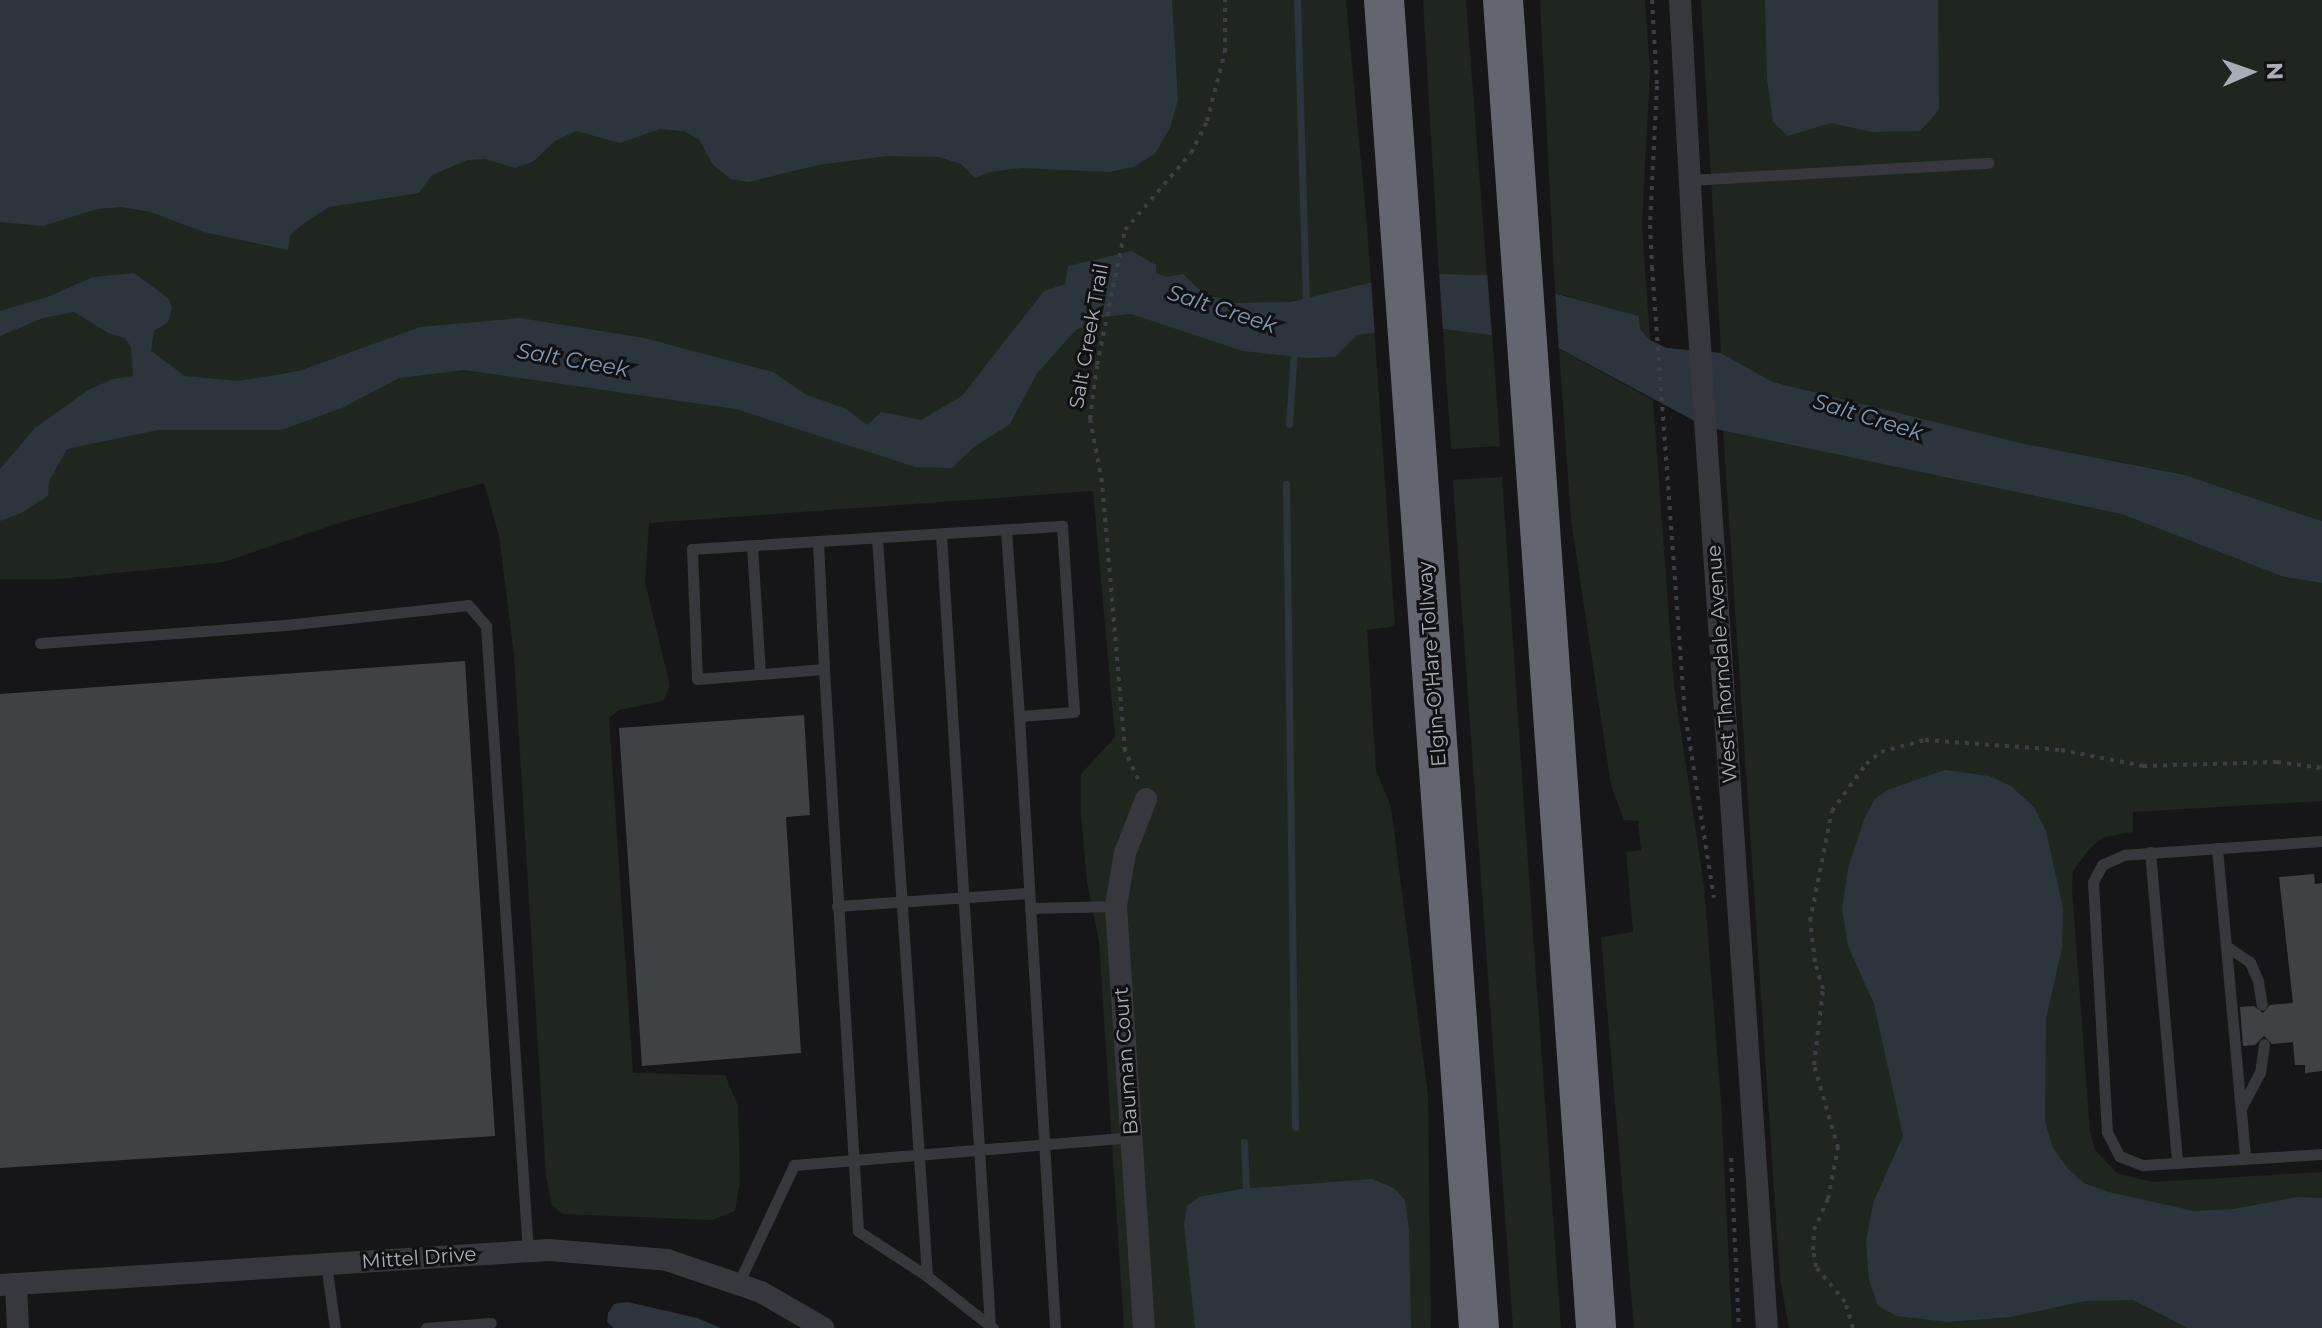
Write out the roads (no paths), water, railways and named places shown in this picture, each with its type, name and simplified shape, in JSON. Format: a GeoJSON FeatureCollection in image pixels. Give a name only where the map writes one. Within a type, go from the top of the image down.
{"type":"FeatureCollection","features":[{"type":"Feature","properties":{"kind":"highway","name":"Elgin-O'Hare Tollway"},"geometry":{"type":"LineString","coordinates":[[1384,0],[1479,1328]]}},
{"type":"Feature","properties":{"kind":"highway"},"geometry":{"type":"LineString","coordinates":[[1503,0],[1596,1328]]}},
{"type":"Feature","properties":{"kind":"street","name":"West Thorndale Avenue"},"geometry":{"type":"LineString","coordinates":[[1680,0],[1695,273],[1767,1328]]}},
{"type":"Feature","properties":{"kind":"street","name":"Bauman Court"},"geometry":{"type":"LineString","coordinates":[[1144,1328],[1116,906],[1125,853],[1146,799]]}},
{"type":"Feature","properties":{"kind":"street","name":"Mittel Drive"},"geometry":{"type":"LineString","coordinates":[[8,1285],[528,1251],[667,1260],[784,1302],[823,1328]]}},
{"type":"Feature","properties":{"kind":"street"},"geometry":{"type":"LineString","coordinates":[[8,1285],[18,1328]]}},
{"type":"Feature","properties":{"kind":"lane"},"geometry":{"type":"LineString","coordinates":[[1690,180],[1989,163]]}},
{"type":"Feature","properties":{"kind":"lane"},"geometry":{"type":"LineString","coordinates":[[824,669],[697,679],[692,549],[1062,526],[1074,712],[1019,716]]}},
{"type":"Feature","properties":{"kind":"lane"},"geometry":{"type":"LineString","coordinates":[[1006,530],[1055,1328]]}},
{"type":"Feature","properties":{"kind":"lane"},"geometry":{"type":"LineString","coordinates":[[941,534],[992,1327]]}},
{"type":"Feature","properties":{"kind":"lane"},"geometry":{"type":"LineString","coordinates":[[877,538],[927,1276]]}},
{"type":"Feature","properties":{"kind":"lane"},"geometry":{"type":"LineString","coordinates":[[818,541],[858,1231],[927,1276],[992,1327]]}},
{"type":"Feature","properties":{"kind":"lane"},"geometry":{"type":"LineString","coordinates":[[752,546],[760,674]]}},
{"type":"Feature","properties":{"kind":"lane"},"geometry":{"type":"LineString","coordinates":[[40,643],[285,625],[468,605],[486,626],[528,1251]]}},
{"type":"Feature","properties":{"kind":"lane"},"geometry":{"type":"LineString","coordinates":[[2322,841],[2150,852],[2110,859],[2097,872],[2093,882],[2107,1132],[2114,1148],[2126,1161],[2143,1165],[2322,1154]]}},
{"type":"Feature","properties":{"kind":"lane"},"geometry":{"type":"LineString","coordinates":[[2217,848],[2245,1158]]}},
{"type":"Feature","properties":{"kind":"lane"},"geometry":{"type":"LineString","coordinates":[[2150,852],[2177,1163]]}},
{"type":"Feature","properties":{"kind":"lane"},"geometry":{"type":"LineString","coordinates":[[837,906],[1029,893]]}},
{"type":"Feature","properties":{"kind":"lane"},"geometry":{"type":"LineString","coordinates":[[1030,908],[1116,906]]}},
{"type":"Feature","properties":{"kind":"lane"},"geometry":{"type":"LineString","coordinates":[[2226,946],[2250,962],[2258,981],[2262,1005]]}},
{"type":"Feature","properties":{"kind":"lane"},"geometry":{"type":"LineString","coordinates":[[2241,1109],[2260,1073],[2264,1044]]}},
{"type":"Feature","properties":{"kind":"lane"},"geometry":{"type":"LineString","coordinates":[[738,1284],[794,1165],[1043,1147],[1131,1137]]}},
{"type":"Feature","properties":{"kind":"lane"},"geometry":{"type":"LineString","coordinates":[[326,1264],[335,1328]]}},
{"type":"Feature","properties":{"kind":"lane"},"geometry":{"type":"LineString","coordinates":[[426,1328],[491,1323]]}},
{"type":"Feature","properties":{"kind":"water"},"geometry":{"type":"Polygon","coordinates":[[[0,0],[1172,0],[1178,100],[1170,128],[1155,154],[1133,167],[1109,172],[1021,168],[990,172],[975,178],[961,164],[939,157],[887,156],[818,165],[749,182],[731,179],[713,165],[699,139],[683,131],[660,129],[620,143],[576,131],[555,141],[534,161],[515,168],[485,159],[468,160],[432,175],[419,193],[329,207],[290,236],[288,250],[204,232],[150,212],[122,207],[97,209],[43,226],[0,222],[0,0]]]}},
{"type":"Feature","properties":{"kind":"water"},"geometry":{"type":"Polygon","coordinates":[[[1765,0],[1938,0],[1939,110],[1920,131],[1872,132],[1831,123],[1788,136],[1773,122],[1767,79],[1765,0]]]}},
{"type":"Feature","properties":{"kind":"water","name":"Salt Creek"},"geometry":{"type":"Polygon","coordinates":[[[1132,251],[1156,265],[1156,273],[1167,277],[1183,274],[1204,294],[1236,303],[1291,302],[1390,278],[1439,274],[1487,275],[1639,316],[1640,329],[1650,340],[1667,348],[1721,353],[1773,382],[2025,444],[2185,475],[2322,521],[2322,583],[2284,577],[2121,514],[1706,427],[1547,342],[1443,329],[1374,333],[1357,335],[1335,357],[1307,358],[1243,351],[1131,314],[1104,317],[1076,330],[1037,373],[1010,424],[974,447],[952,468],[915,467],[736,409],[464,370],[399,378],[342,408],[281,430],[158,430],[67,449],[49,481],[48,496],[21,513],[0,521],[0,469],[35,428],[88,390],[113,379],[133,376],[131,347],[125,338],[108,333],[74,312],[43,318],[0,336],[0,311],[50,296],[93,277],[134,273],[168,298],[172,308],[168,322],[154,331],[151,351],[185,376],[238,381],[299,371],[420,327],[520,318],[644,338],[773,372],[805,394],[846,409],[867,425],[881,412],[921,420],[962,396],[1044,291],[1065,284],[1068,266],[1132,251]]]}},
{"type":"Feature","properties":{"kind":"water"},"geometry":{"type":"Polygon","coordinates":[[[1945,770],[1989,776],[2011,786],[2034,807],[2046,831],[2063,908],[2062,948],[2046,1019],[2045,1122],[2053,1148],[2068,1169],[2084,1183],[2109,1192],[2194,1211],[2233,1209],[2299,1197],[2322,1198],[2322,1328],[2188,1328],[2133,1300],[2085,1301],[2011,1317],[1947,1322],[1897,1316],[1878,1306],[1869,1280],[1866,1241],[1873,1203],[1903,1136],[1874,1004],[1848,946],[1842,909],[1848,869],[1864,819],[1875,799],[1887,790],[1945,770]]]}},
{"type":"Feature","properties":{"kind":"water"},"geometry":{"type":"Polygon","coordinates":[[[1372,1179],[1394,1188],[1405,1200],[1409,1229],[1411,1328],[1195,1328],[1184,1224],[1187,1206],[1199,1197],[1240,1189],[1372,1179]]]}},
{"type":"Feature","properties":{"kind":"water"},"geometry":{"type":"Polygon","coordinates":[[[628,1302],[697,1318],[721,1328],[614,1328],[607,1322],[608,1313],[614,1304],[628,1302]]]}},
{"type":"Feature","properties":{"kind":"waterway"},"geometry":{"type":"LineString","coordinates":[[1297,0],[1306,306]]}},
{"type":"Feature","properties":{"kind":"waterway"},"geometry":{"type":"LineString","coordinates":[[1289,424],[1294,350]]}},
{"type":"Feature","properties":{"kind":"waterway"},"geometry":{"type":"LineString","coordinates":[[1286,484],[1295,1127]]}},
{"type":"Feature","properties":{"kind":"waterway"},"geometry":{"type":"LineString","coordinates":[[1244,1142],[1246,1189]]}}]}
